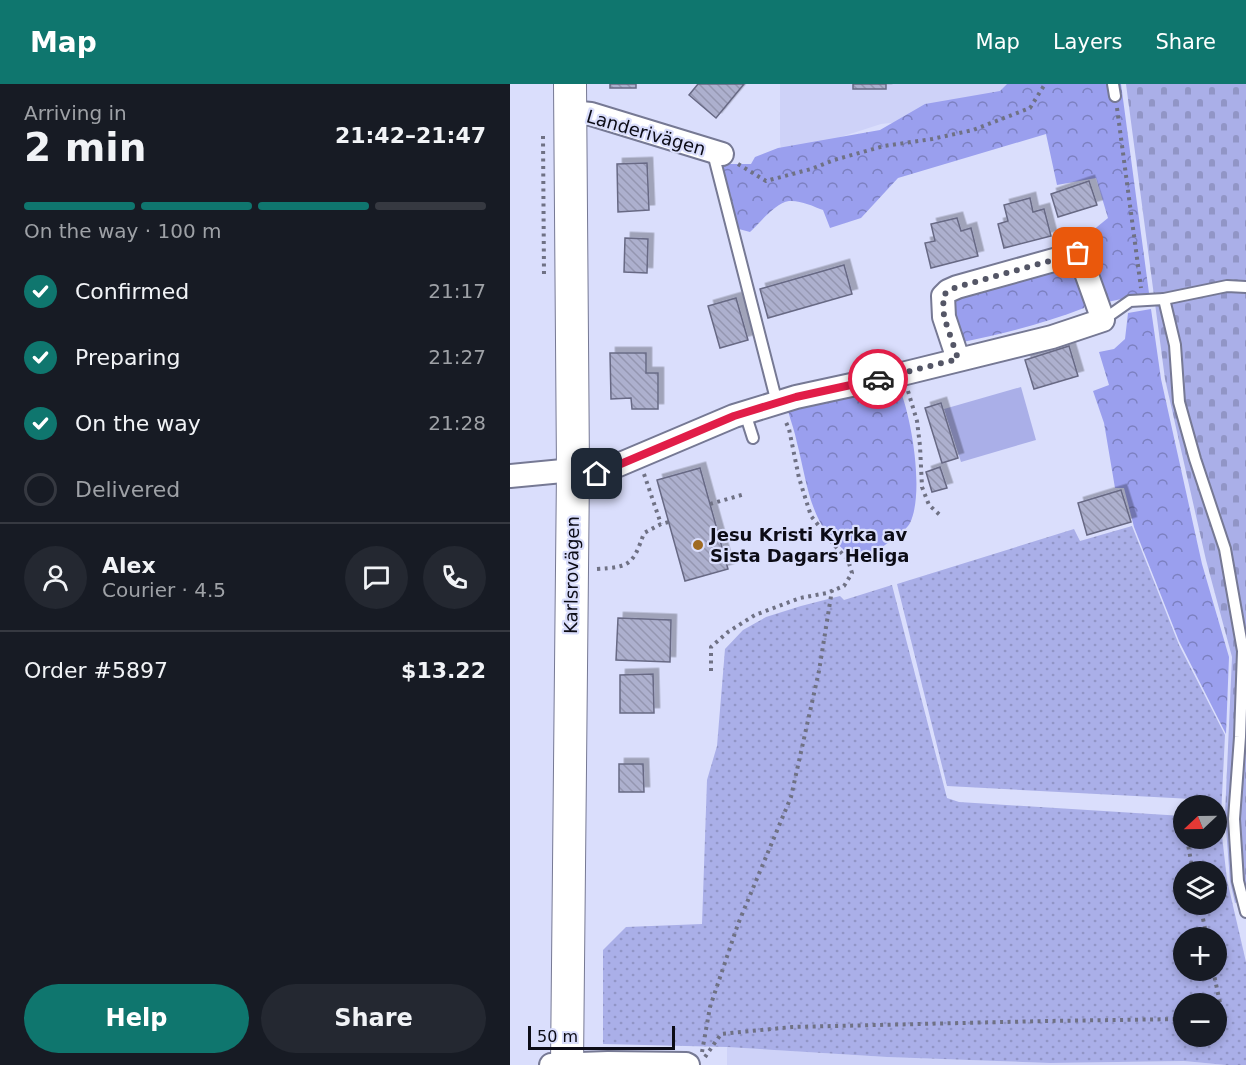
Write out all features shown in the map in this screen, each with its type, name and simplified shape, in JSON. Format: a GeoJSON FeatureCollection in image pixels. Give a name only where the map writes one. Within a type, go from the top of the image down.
{"type":"FeatureCollection","features":[{"type":"Feature","properties":{"kind":"street","name":"Landerivägen"},"geometry":{"type":"LineString","coordinates":[[570,98],[591,114],[717,153]]}},
{"type":"Feature","properties":{"kind":"street","name":"Karlsrovägen"},"geometry":{"type":"LineString","coordinates":[[567,1065],[573,470],[570,98]]}},
{"type":"Feature","properties":{"kind":"street"},"geometry":{"type":"LineString","coordinates":[[510,476],[573,470],[597,474],[745,413],[796,397],[1052,337],[1103,320],[1078,253],[948,291],[943,296],[944,317],[958,359]]}},
{"type":"Feature","properties":{"kind":"street"},"geometry":{"type":"LineString","coordinates":[[551,1065],[608,1062],[688,1065]]}},
{"type":"Feature","properties":{"kind":"lane"},"geometry":{"type":"LineString","coordinates":[[717,153],[777,403]]}},
{"type":"Feature","properties":{"kind":"lane"},"geometry":{"type":"LineString","coordinates":[[1103,320],[1130,301],[1164,299],[1227,286],[1246,287]]}},
{"type":"Feature","properties":{"kind":"lane"},"geometry":{"type":"LineString","coordinates":[[1164,299],[1174,345],[1179,402],[1225,549],[1244,651],[1234,819],[1238,881],[1246,912]]}},
{"type":"Feature","properties":{"kind":"lane"},"geometry":{"type":"LineString","coordinates":[[745,413],[753,438]]}},
{"type":"Feature","properties":{"kind":"path"},"geometry":{"type":"LineString","coordinates":[[717,153],[765,181],[884,146],[973,130],[1030,108],[1045,84]]}},
{"type":"Feature","properties":{"kind":"path"},"geometry":{"type":"LineString","coordinates":[[1114,90],[1143,300]]}},
{"type":"Feature","properties":{"kind":"path"},"geometry":{"type":"LineString","coordinates":[[543,129],[544,281]]}},
{"type":"Feature","properties":{"kind":"path"},"geometry":{"type":"LineString","coordinates":[[902,374],[917,421],[922,487],[929,505],[940,515]]}},
{"type":"Feature","properties":{"kind":"path"},"geometry":{"type":"LineString","coordinates":[[711,671],[711,648],[728,632],[755,615],[800,598],[844,586],[852,573],[848,560],[812,516],[799,478],[789,429],[777,403]]}},
{"type":"Feature","properties":{"kind":"path"},"geometry":{"type":"LineString","coordinates":[[637,457],[661,524]]}},
{"type":"Feature","properties":{"kind":"path"},"geometry":{"type":"LineString","coordinates":[[710,504],[745,494]]}},
{"type":"Feature","properties":{"kind":"path"},"geometry":{"type":"LineString","coordinates":[[596,569],[628,564],[633,559],[644,533],[669,522]]}},
{"type":"Feature","properties":{"kind":"path"},"geometry":{"type":"LineString","coordinates":[[700,1065],[713,997],[738,924],[791,797],[819,671],[832,590]]}},
{"type":"Feature","properties":{"kind":"path"},"geometry":{"type":"LineString","coordinates":[[700,1065],[721,1034],[792,1028],[1173,1019]]}},
{"type":"Feature","properties":{"kind":"shaded area"},"geometry":{"type":"Polygon","coordinates":[[[780,84],[1034,84],[974,114],[881,124],[782,156],[780,84]]]}},
{"type":"Feature","properties":{"kind":"shaded area"},"geometry":{"type":"Polygon","coordinates":[[[727,1047],[887,1057],[1050,1063],[1184,1061],[1226,1065],[727,1065],[727,1047]]]}},
{"type":"Feature","properties":{"kind":"green space"},"geometry":{"type":"Polygon","coordinates":[[[1007,84],[1121,84],[1149,293],[1103,303],[1084,244],[1092,231],[1108,218],[1096,178],[1057,185],[1046,134],[898,178],[861,218],[830,228],[823,210],[789,201],[778,205],[750,232],[735,228],[720,164],[751,164],[755,157],[778,148],[880,130],[925,104],[1000,91],[1007,84]]]}},
{"type":"Feature","properties":{"kind":"green space"},"geometry":{"type":"Polygon","coordinates":[[[1126,84],[1246,84],[1246,900],[1235,903],[1230,881],[1226,795],[1232,657],[1206,560],[1165,379],[1126,84]]]}},
{"type":"Feature","properties":{"kind":"green space"},"geometry":{"type":"Polygon","coordinates":[[[1072,262],[1087,299],[1084,308],[1024,328],[963,342],[948,317],[957,292],[1072,262]]]}},
{"type":"Feature","properties":{"kind":"green space"},"geometry":{"type":"Polygon","coordinates":[[[1151,309],[1161,379],[1202,564],[1229,657],[1226,734],[1179,641],[1134,527],[1124,488],[1115,488],[1104,423],[1093,391],[1109,385],[1099,352],[1114,349],[1125,339],[1128,313],[1151,309]]]}},
{"type":"Feature","properties":{"kind":"green space"},"geometry":{"type":"Polygon","coordinates":[[[897,382],[907,412],[914,452],[916,492],[914,509],[910,523],[897,536],[871,554],[853,559],[829,536],[815,511],[788,411],[897,382]]]}},
{"type":"Feature","properties":{"kind":"green space"},"geometry":{"type":"Polygon","coordinates":[[[1021,387],[1036,440],[961,462],[944,409],[1021,387]]]}},
{"type":"Feature","properties":{"kind":"green space"},"geometry":{"type":"Polygon","coordinates":[[[1132,526],[1179,645],[1225,735],[1222,795],[1173,795],[1173,798],[947,786],[897,584],[1074,529],[1080,541],[1132,526]]]}},
{"type":"Feature","properties":{"kind":"green space"},"geometry":{"type":"Polygon","coordinates":[[[892,585],[947,798],[959,802],[1173,815],[1173,849],[1224,849],[1225,861],[1173,861],[1173,915],[1227,915],[1227,880],[1246,962],[1246,1065],[1184,1061],[1050,1063],[887,1057],[727,1047],[603,1044],[603,950],[626,927],[702,924],[707,780],[717,746],[725,649],[743,630],[766,617],[840,596],[844,600],[892,585]]]}},
{"type":"Feature","properties":{"kind":"building"},"geometry":{"type":"Polygon","coordinates":[[[610,84],[636,84],[636,88],[610,88],[610,84]]]}},
{"type":"Feature","properties":{"kind":"building"},"geometry":{"type":"Polygon","coordinates":[[[698,84],[744,84],[716,118],[689,95],[698,84]]]}},
{"type":"Feature","properties":{"kind":"building"},"geometry":{"type":"Polygon","coordinates":[[[853,84],[886,84],[886,89],[853,89],[853,84]]]}},
{"type":"Feature","properties":{"kind":"building"},"geometry":{"type":"Polygon","coordinates":[[[647,163],[649,210],[618,212],[617,164],[647,163]]]}},
{"type":"Feature","properties":{"kind":"building"},"geometry":{"type":"Polygon","coordinates":[[[1089,181],[1097,205],[1058,217],[1051,194],[1089,181]]]}},
{"type":"Feature","properties":{"kind":"building"},"geometry":{"type":"Polygon","coordinates":[[[1030,198],[1033,212],[1044,209],[1051,236],[1004,248],[998,224],[1008,221],[1004,205],[1030,198]]]}},
{"type":"Feature","properties":{"kind":"building"},"geometry":{"type":"Polygon","coordinates":[[[957,218],[961,231],[971,228],[978,256],[931,268],[925,243],[935,241],[931,224],[957,218]]]}},
{"type":"Feature","properties":{"kind":"building"},"geometry":{"type":"Polygon","coordinates":[[[625,238],[648,239],[647,273],[624,272],[625,238]]]}},
{"type":"Feature","properties":{"kind":"building"},"geometry":{"type":"Polygon","coordinates":[[[844,265],[852,294],[768,318],[760,289],[844,265]]]}},
{"type":"Feature","properties":{"kind":"building"},"geometry":{"type":"Polygon","coordinates":[[[736,298],[748,340],[720,348],[708,306],[736,298]]]}},
{"type":"Feature","properties":{"kind":"building"},"geometry":{"type":"Polygon","coordinates":[[[1069,346],[1078,376],[1034,389],[1025,360],[1069,346]]]}},
{"type":"Feature","properties":{"kind":"building"},"geometry":{"type":"Polygon","coordinates":[[[610,353],[646,353],[646,373],[658,373],[658,409],[632,409],[631,398],[611,399],[610,353]]]}},
{"type":"Feature","properties":{"kind":"building"},"geometry":{"type":"Polygon","coordinates":[[[941,403],[958,458],[942,463],[925,408],[941,403]]]}},
{"type":"Feature","properties":{"kind":"building"},"geometry":{"type":"Polygon","coordinates":[[[940,467],[947,488],[932,492],[926,472],[940,467]]]}},
{"type":"Feature","properties":{"kind":"building","name":"Jesu Kristi Kyrka av Sista Dagars Heliga"},"geometry":{"type":"Polygon","coordinates":[[[700,468],[728,569],[685,581],[657,480],[700,468]]]}},
{"type":"Feature","properties":{"kind":"building"},"geometry":{"type":"Polygon","coordinates":[[[1121,490],[1131,522],[1087,535],[1078,503],[1121,490]]]}},
{"type":"Feature","properties":{"kind":"building"},"geometry":{"type":"Polygon","coordinates":[[[618,618],[671,620],[670,662],[616,660],[618,618]]]}},
{"type":"Feature","properties":{"kind":"building"},"geometry":{"type":"Polygon","coordinates":[[[653,674],[654,713],[620,713],[620,675],[653,674]]]}},
{"type":"Feature","properties":{"kind":"building"},"geometry":{"type":"Polygon","coordinates":[[[619,764],[643,764],[644,792],[619,792],[619,764]]]}},
{"type":"Feature","properties":{"kind":"way so far"},"geometry":{"type":"LineString","coordinates":[[878,379],[958,359],[944,317],[943,296],[948,291],[1078,253]]}},
{"type":"Feature","properties":{"kind":"place","name":"Jesu Kristi Kyrka av Sista Dagars Heliga"},"geometry":{"type":"Point","coordinates":[698,545]}},
{"type":"Feature","properties":{"kind":"route"},"geometry":{"type":"LineString","coordinates":[[597,474],[734,416],[796,397],[878,379]]}}]}
